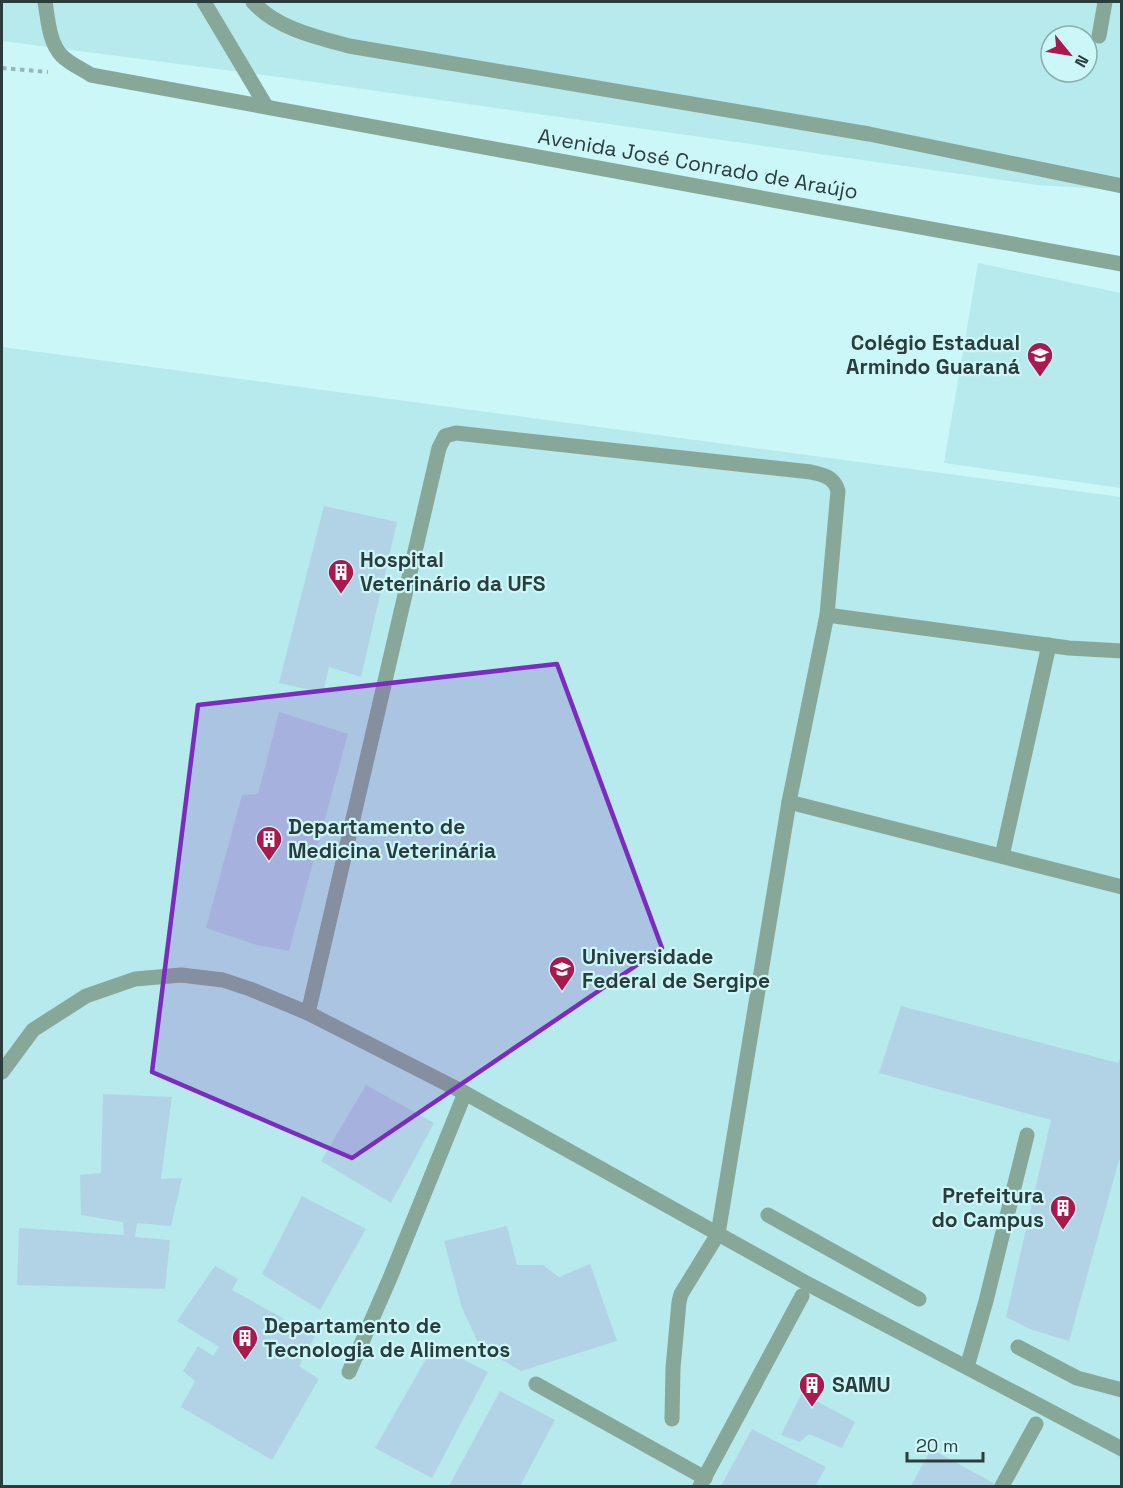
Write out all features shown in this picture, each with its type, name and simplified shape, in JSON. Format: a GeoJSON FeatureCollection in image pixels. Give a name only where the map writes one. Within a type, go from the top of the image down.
{"type":"FeatureCollection","features":[{"type":"Feature","properties":{"kind":"street","name":"Avenida José Conrado de Araújo"},"geometry":{"type":"LineString","coordinates":[[45,2],[52,38],[58,51],[63,58],[91,75],[1122,264]]}},
{"type":"Feature","properties":{"kind":"street"},"geometry":{"type":"LineString","coordinates":[[204,2],[266,106]]}},
{"type":"Feature","properties":{"kind":"street"},"geometry":{"type":"LineString","coordinates":[[253,2],[264,14],[308,34],[349,46],[869,134],[1122,186]]}},
{"type":"Feature","properties":{"kind":"street"},"geometry":{"type":"LineString","coordinates":[[1099,36],[1105,2]]}},
{"type":"Feature","properties":{"kind":"street"},"geometry":{"type":"LineString","coordinates":[[308,1013],[439,448],[445,435],[456,433],[811,472],[833,480],[838,491],[826,615],[789,802],[718,1234],[681,1294],[673,1368],[672,1419]]}},
{"type":"Feature","properties":{"kind":"street"},"geometry":{"type":"LineString","coordinates":[[826,615],[1049,645],[1122,651]]}},
{"type":"Feature","properties":{"kind":"street"},"geometry":{"type":"LineString","coordinates":[[1002,856],[1049,645]]}},
{"type":"Feature","properties":{"kind":"street"},"geometry":{"type":"LineString","coordinates":[[789,802],[1122,887]]}},
{"type":"Feature","properties":{"kind":"street"},"geometry":{"type":"LineString","coordinates":[[2,1072],[33,1030],[86,996],[135,979],[181,975],[223,980],[267,995],[308,1013],[465,1093],[828,1294],[1122,1449]]}},
{"type":"Feature","properties":{"kind":"street"},"geometry":{"type":"LineString","coordinates":[[349,1372],[465,1093]]}},
{"type":"Feature","properties":{"kind":"street"},"geometry":{"type":"LineString","coordinates":[[967,1367],[986,1301],[1027,1134]]}},
{"type":"Feature","properties":{"kind":"street"},"geometry":{"type":"LineString","coordinates":[[768,1215],[919,1299]]}},
{"type":"Feature","properties":{"kind":"street"},"geometry":{"type":"LineString","coordinates":[[536,1384],[703,1482],[801,1296]]}},
{"type":"Feature","properties":{"kind":"street"},"geometry":{"type":"LineString","coordinates":[[1018,1347],[1077,1378],[1122,1390]]}},
{"type":"Feature","properties":{"kind":"street"},"geometry":{"type":"LineString","coordinates":[[1002,1486],[1036,1425]]}},
{"type":"Feature","properties":{"kind":"highlighted area"},"geometry":{"type":"Polygon","coordinates":[[[557,664],[662,948],[352,1158],[152,1072],[198,705],[557,664]]]}},
{"type":"Feature","properties":{"kind":"shaded area"},"geometry":{"type":"Polygon","coordinates":[[[2,2],[1121,2],[1121,190],[1037,185],[286,78],[2,41],[2,2]]]}},
{"type":"Feature","properties":{"kind":"shaded area","name":"Colégio Estadual Armindo Guaraná"},"geometry":{"type":"Polygon","coordinates":[[[978,263],[1121,293],[1121,488],[944,463],[978,263]]]}},
{"type":"Feature","properties":{"kind":"shaded area","name":"Universidade Federal de Sergipe"},"geometry":{"type":"Polygon","coordinates":[[[2,347],[1121,497],[1121,1486],[2,1486],[2,347]]]}},
{"type":"Feature","properties":{"kind":"building","name":"Hospital Veterinário da UFS"},"geometry":{"type":"Polygon","coordinates":[[[324,506],[397,522],[361,677],[329,667],[323,693],[279,683],[324,506]]]}},
{"type":"Feature","properties":{"kind":"building","name":"Departamento de Medicina Veterinária"},"geometry":{"type":"Polygon","coordinates":[[[279,712],[348,734],[289,951],[257,945],[206,928],[242,795],[258,794],[279,712]]]}},
{"type":"Feature","properties":{"kind":"building","name":"Prefeitura do Campus"},"geometry":{"type":"Polygon","coordinates":[[[901,1006],[1118,1063],[1122,1054],[1122,1161],[1119,1160],[1069,1341],[1030,1329],[1006,1317],[1051,1120],[879,1073],[901,1006]]]}},
{"type":"Feature","properties":{"kind":"building"},"geometry":{"type":"Polygon","coordinates":[[[366,1085],[434,1123],[391,1203],[321,1161],[366,1085]]]}},
{"type":"Feature","properties":{"kind":"building"},"geometry":{"type":"Polygon","coordinates":[[[103,1094],[172,1097],[161,1179],[182,1178],[171,1226],[137,1223],[135,1237],[170,1240],[165,1289],[17,1285],[19,1228],[124,1235],[123,1222],[81,1215],[80,1175],[101,1173],[103,1094]]]}},
{"type":"Feature","properties":{"kind":"building"},"geometry":{"type":"Polygon","coordinates":[[[302,1196],[366,1229],[320,1310],[262,1274],[302,1196]]]}},
{"type":"Feature","properties":{"kind":"building"},"geometry":{"type":"Polygon","coordinates":[[[507,1226],[517,1265],[543,1265],[559,1277],[590,1264],[617,1341],[521,1371],[480,1347],[462,1308],[444,1241],[507,1226]]]}},
{"type":"Feature","properties":{"kind":"building","name":"Departamento de Tecnologia de Alimentos"},"geometry":{"type":"Polygon","coordinates":[[[215,1266],[238,1279],[232,1290],[315,1336],[299,1366],[319,1379],[272,1460],[181,1407],[195,1381],[183,1371],[198,1346],[213,1356],[219,1347],[177,1321],[215,1266]]]}},
{"type":"Feature","properties":{"kind":"building"},"geometry":{"type":"Polygon","coordinates":[[[434,1345],[488,1372],[432,1478],[375,1448],[434,1345]]]}},
{"type":"Feature","properties":{"kind":"building"},"geometry":{"type":"Polygon","coordinates":[[[500,1391],[555,1420],[520,1486],[449,1486],[500,1391]]]}},
{"type":"Feature","properties":{"kind":"building","name":"SAMU"},"geometry":{"type":"Polygon","coordinates":[[[802,1393],[855,1422],[842,1448],[809,1434],[800,1442],[781,1435],[802,1393]]]}},
{"type":"Feature","properties":{"kind":"building"},"geometry":{"type":"Polygon","coordinates":[[[752,1429],[826,1467],[815,1486],[721,1486],[752,1429]]]}},
{"type":"Feature","properties":{"kind":"building"},"geometry":{"type":"Polygon","coordinates":[[[931,1449],[999,1486],[911,1486],[931,1449]]]}},
{"type":"Feature","properties":{"kind":"place","name":"Colégio Estadual Armindo Guaraná"},"geometry":{"type":"Point","coordinates":[1040,378]}},
{"type":"Feature","properties":{"kind":"place","name":"Hospital Veterinário da UFS"},"geometry":{"type":"Point","coordinates":[341,595]}},
{"type":"Feature","properties":{"kind":"place","name":"Departamento de Medicina Veterinária"},"geometry":{"type":"Point","coordinates":[269,862]}},
{"type":"Feature","properties":{"kind":"place","name":"Universidade Federal de Sergipe"},"geometry":{"type":"Point","coordinates":[562,992]}},
{"type":"Feature","properties":{"kind":"place","name":"Prefeitura do Campus"},"geometry":{"type":"Point","coordinates":[1063,1231]}},
{"type":"Feature","properties":{"kind":"place","name":"Departamento de Tecnologia de Alimentos"},"geometry":{"type":"Point","coordinates":[245,1361]}},
{"type":"Feature","properties":{"kind":"place","name":"SAMU"},"geometry":{"type":"Point","coordinates":[812,1408]}}]}
